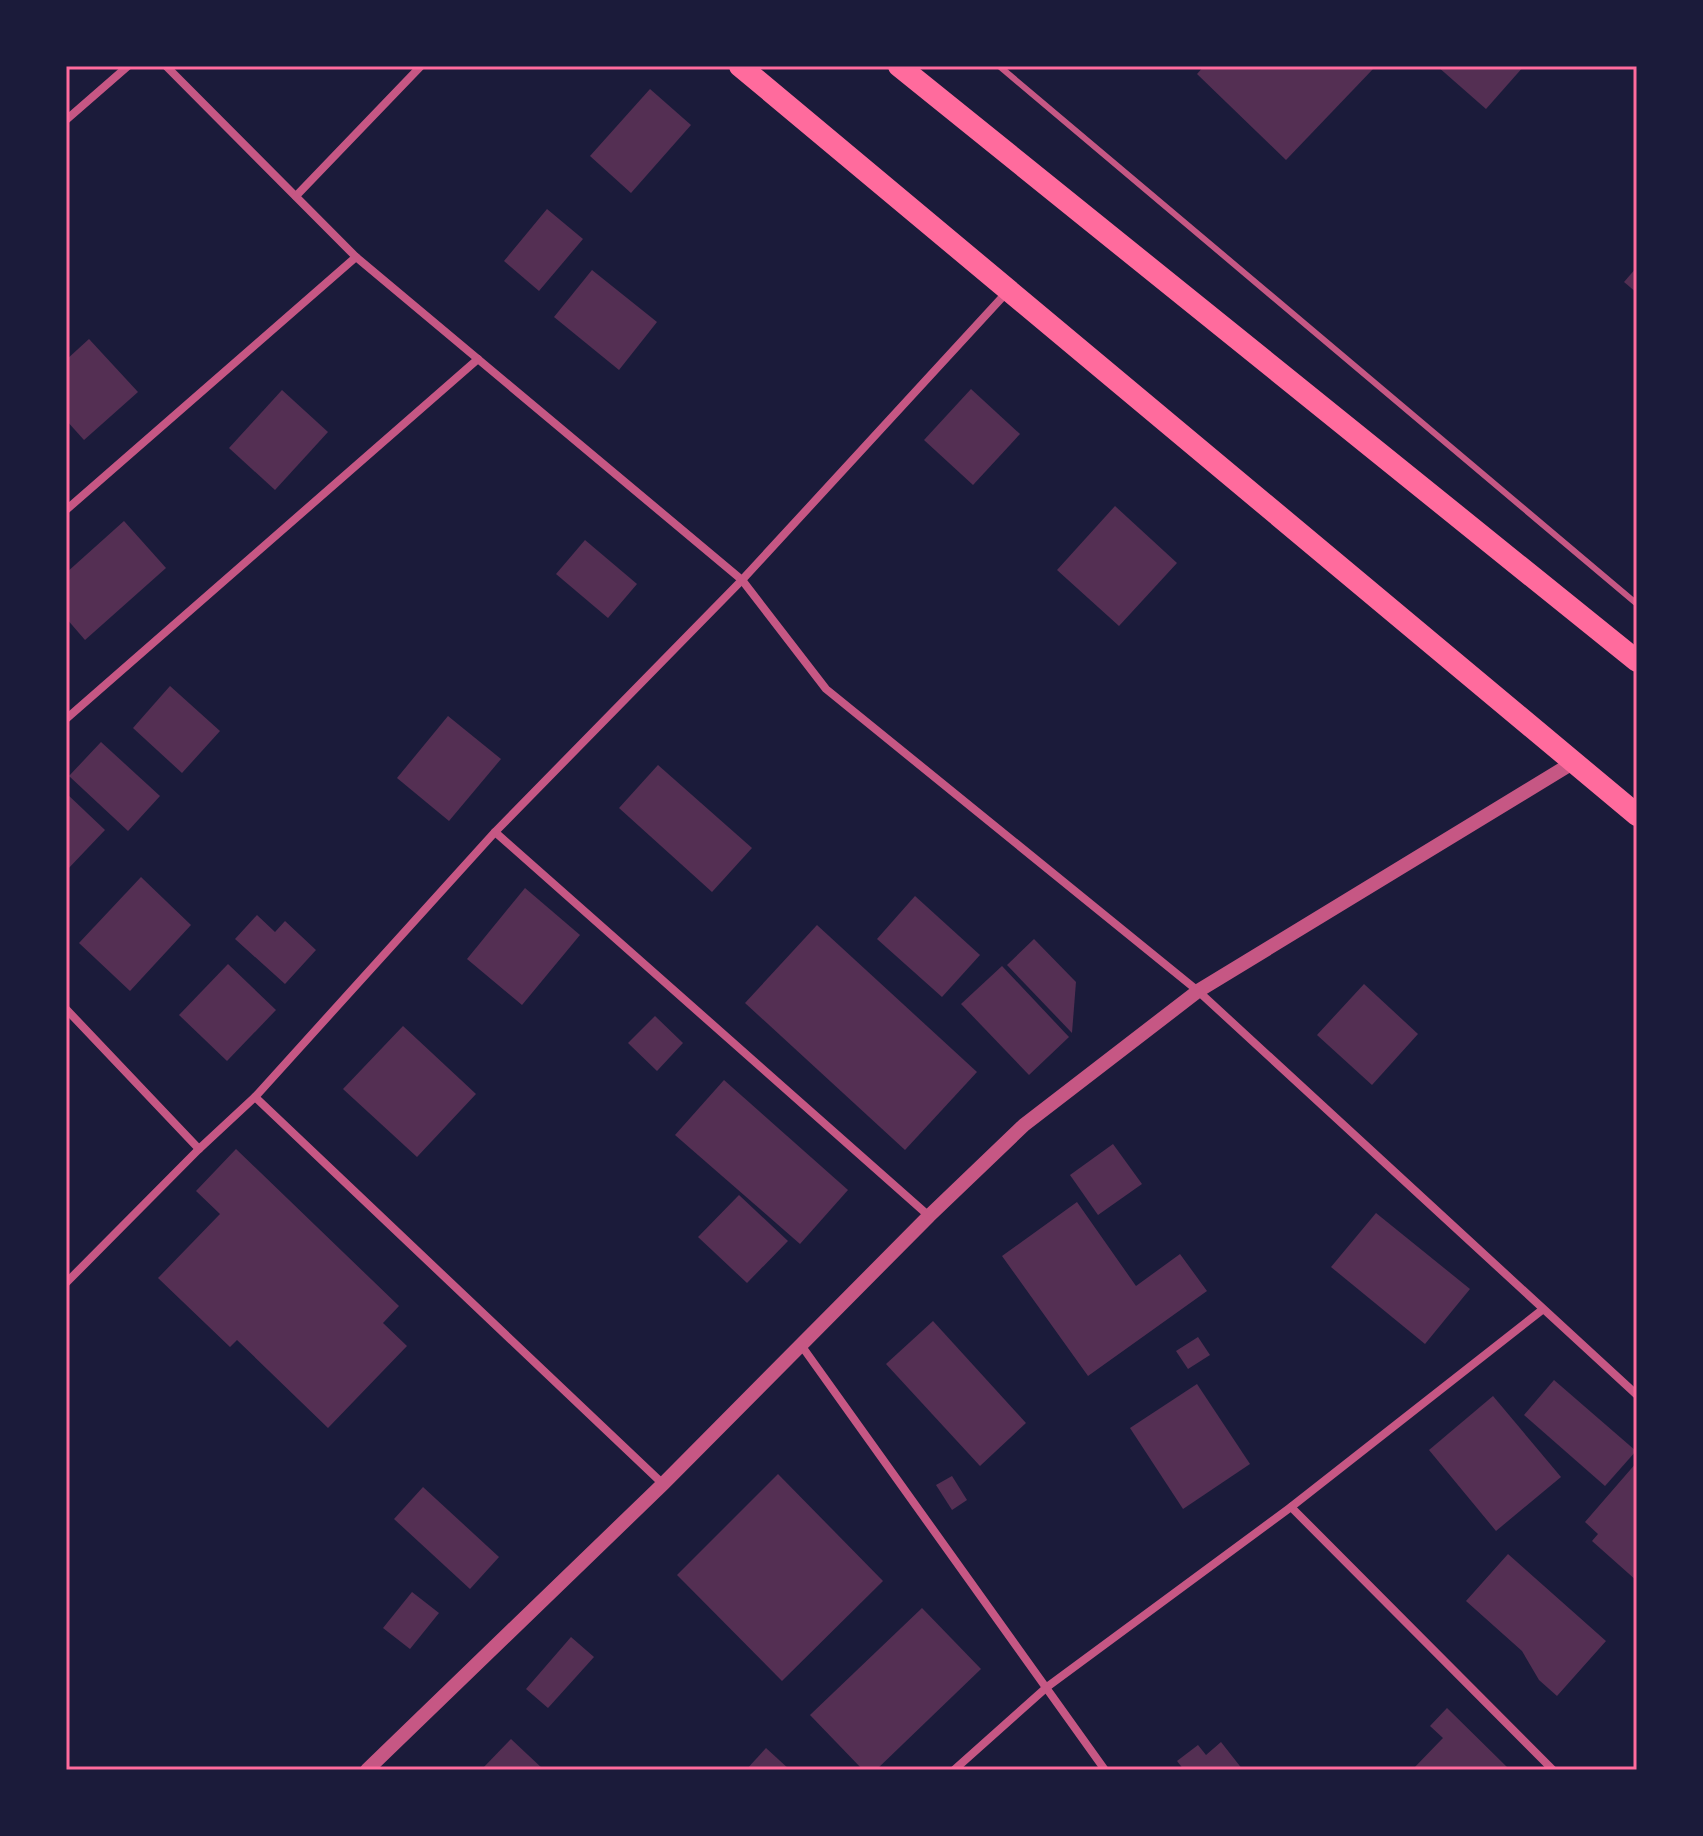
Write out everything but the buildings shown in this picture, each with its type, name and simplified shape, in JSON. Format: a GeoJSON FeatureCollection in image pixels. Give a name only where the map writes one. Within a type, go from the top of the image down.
{"type":"FeatureCollection","features":[{"type":"Feature","properties":{"kind":"highway"},"geometry":{"type":"LineString","coordinates":[[740,66],[1637,815]]}},
{"type":"Feature","properties":{"kind":"highway"},"geometry":{"type":"LineString","coordinates":[[899,66],[1637,661]]}},
{"type":"Feature","properties":{"kind":"street"},"geometry":{"type":"LineString","coordinates":[[66,120],[128,66]]}},
{"type":"Feature","properties":{"kind":"street"},"geometry":{"type":"LineString","coordinates":[[166,66],[356,257],[742,580],[826,689],[1198,991],[1637,1395]]}},
{"type":"Feature","properties":{"kind":"street"},"geometry":{"type":"LineString","coordinates":[[296,196],[421,66]]}},
{"type":"Feature","properties":{"kind":"street"},"geometry":{"type":"LineString","coordinates":[[66,510],[356,257]]}},
{"type":"Feature","properties":{"kind":"street"},"geometry":{"type":"LineString","coordinates":[[66,1283],[255,1097],[495,832],[742,580],[1009,291]]}},
{"type":"Feature","properties":{"kind":"street"},"geometry":{"type":"LineString","coordinates":[[66,719],[478,359]]}},
{"type":"Feature","properties":{"kind":"street"},"geometry":{"type":"LineString","coordinates":[[367,1770],[663,1484],[929,1216],[1024,1125],[1198,991],[1574,762]]}},
{"type":"Feature","properties":{"kind":"street"},"geometry":{"type":"LineString","coordinates":[[495,832],[929,1216]]}},
{"type":"Feature","properties":{"kind":"street"},"geometry":{"type":"LineString","coordinates":[[66,1009],[199,1149]]}},
{"type":"Feature","properties":{"kind":"street"},"geometry":{"type":"LineString","coordinates":[[255,1097],[663,1484]]}},
{"type":"Feature","properties":{"kind":"street"},"geometry":{"type":"LineString","coordinates":[[954,1770],[1047,1687],[1291,1507],[1542,1310]]}},
{"type":"Feature","properties":{"kind":"street"},"geometry":{"type":"LineString","coordinates":[[801,1345],[1105,1770]]}},
{"type":"Feature","properties":{"kind":"street"},"geometry":{"type":"LineString","coordinates":[[1291,1507],[1553,1770]]}},
{"type":"Feature","properties":{"kind":"lane"},"geometry":{"type":"LineString","coordinates":[[999,66],[1637,604]]}}]}
